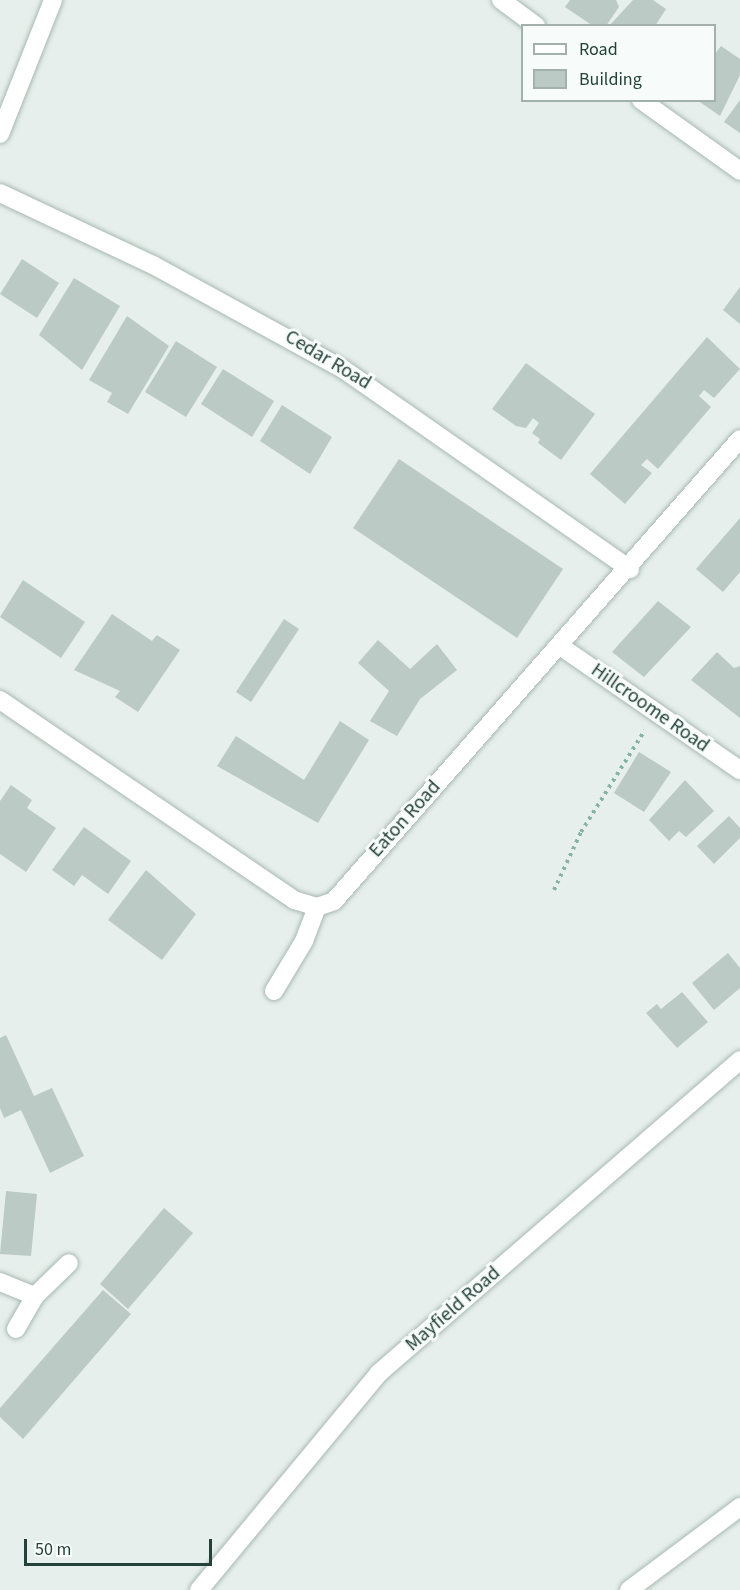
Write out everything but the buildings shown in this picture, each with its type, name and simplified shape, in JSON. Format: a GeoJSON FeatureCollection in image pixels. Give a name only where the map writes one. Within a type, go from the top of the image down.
{"type":"FeatureCollection","features":[{"type":"Feature","properties":{"kind":"street"},"geometry":{"type":"LineString","coordinates":[[0,134],[54,0]]}},
{"type":"Feature","properties":{"kind":"street"},"geometry":{"type":"LineString","coordinates":[[501,0],[533,24]]}},
{"type":"Feature","properties":{"kind":"street"},"geometry":{"type":"LineString","coordinates":[[644,102],[740,171]]}},
{"type":"Feature","properties":{"kind":"street","name":"Cedar Road"},"geometry":{"type":"LineString","coordinates":[[0,193],[153,265],[343,369],[630,569]]}},
{"type":"Feature","properties":{"kind":"street","name":"Eaton Road"},"geometry":{"type":"LineString","coordinates":[[317,907],[334,901],[630,569],[740,440]]}},
{"type":"Feature","properties":{"kind":"street","name":"Hillcroome Road"},"geometry":{"type":"LineString","coordinates":[[561,645],[740,770]]}},
{"type":"Feature","properties":{"kind":"street"},"geometry":{"type":"LineString","coordinates":[[0,700],[294,900],[317,907],[304,941],[274,992]]}},
{"type":"Feature","properties":{"kind":"street","name":"Mayfield Road"},"geometry":{"type":"LineString","coordinates":[[199,1590],[379,1373],[740,1060]]}},
{"type":"Feature","properties":{"kind":"street"},"geometry":{"type":"LineString","coordinates":[[16,1329],[35,1296],[69,1263]]}},
{"type":"Feature","properties":{"kind":"street"},"geometry":{"type":"LineString","coordinates":[[0,1282],[35,1296]]}},
{"type":"Feature","properties":{"kind":"street"},"geometry":{"type":"LineString","coordinates":[[629,1590],[740,1507]]}},
{"type":"Feature","properties":{"kind":"path"},"geometry":{"type":"LineString","coordinates":[[554,890],[580,832],[657,712]]}}]}
